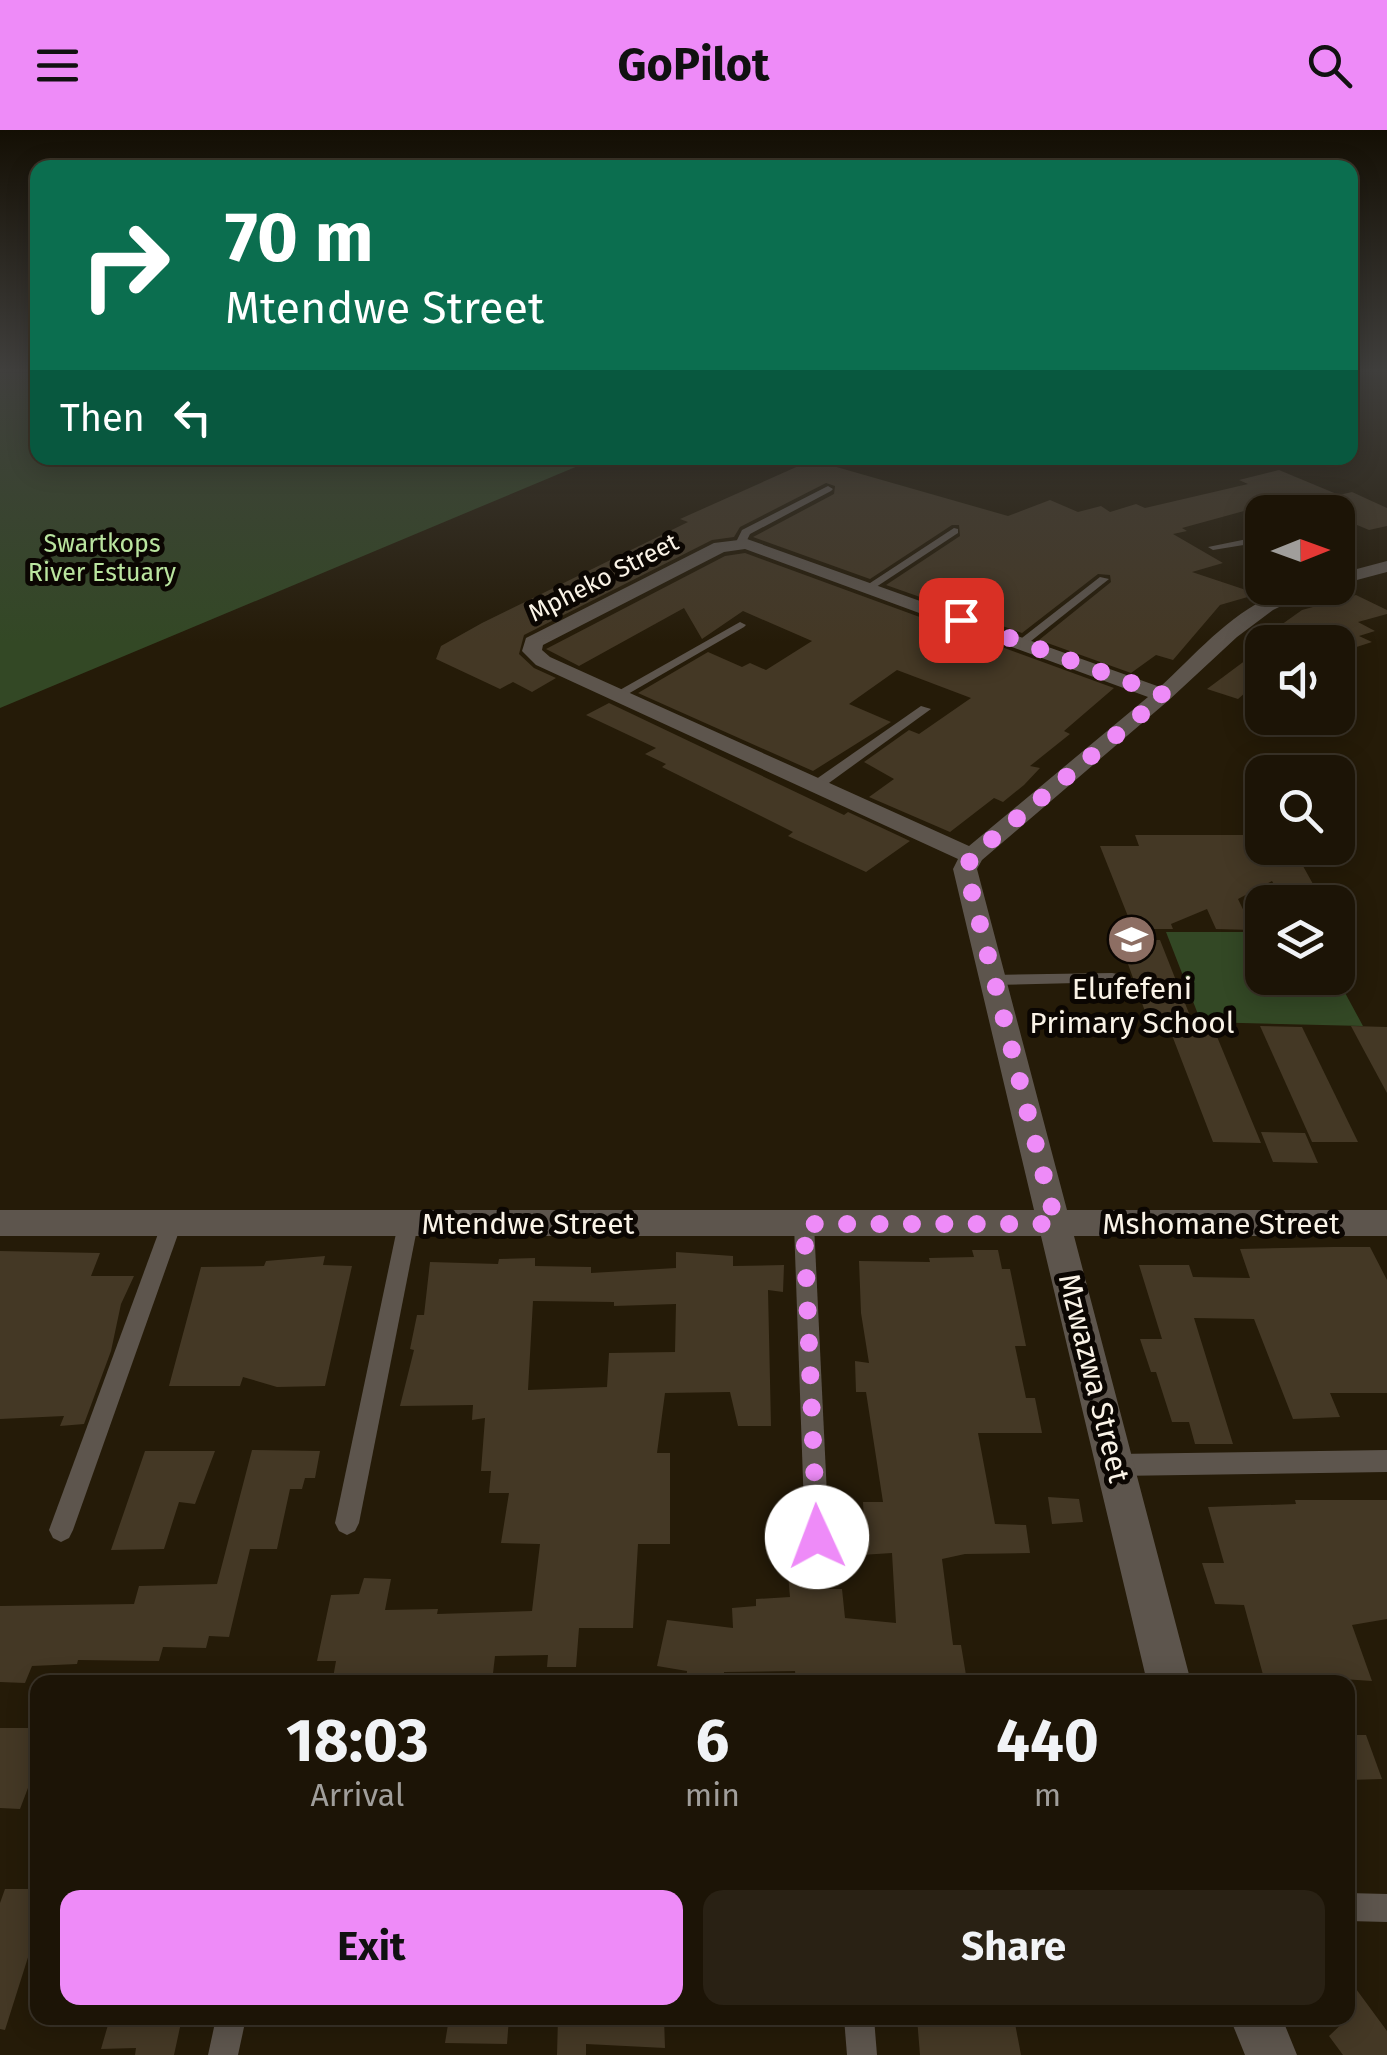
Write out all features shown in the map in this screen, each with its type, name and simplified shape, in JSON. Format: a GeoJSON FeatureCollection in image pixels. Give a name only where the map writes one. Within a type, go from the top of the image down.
{"type":"FeatureCollection","features":[{"type":"Feature","properties":{"kind":"street"},"geometry":{"type":"LineString","coordinates":[[740,544],[760,547],[1164,695]]}},
{"type":"Feature","properties":{"kind":"street","name":"Mpheko Street"},"geometry":{"type":"LineString","coordinates":[[740,544],[708,553],[533,642],[536,658],[972,856]]}},
{"type":"Feature","properties":{"kind":"street"},"geometry":{"type":"LineString","coordinates":[[1355,573],[1387,566]]}},
{"type":"Feature","properties":{"kind":"street"},"geometry":{"type":"LineString","coordinates":[[972,856],[1164,695],[1264,605]]}},
{"type":"Feature","properties":{"kind":"street","name":"Mzwazwa Street"},"geometry":{"type":"LineString","coordinates":[[972,856],[966,869],[992,980],[1167,1675]]}},
{"type":"Feature","properties":{"kind":"street","name":"Mtendwe Street"},"geometry":{"type":"LineString","coordinates":[[0,1223],[1056,1224]]}},
{"type":"Feature","properties":{"kind":"street","name":"Mshomane Street"},"geometry":{"type":"LineString","coordinates":[[1056,1224],[1387,1224]]}},
{"type":"Feature","properties":{"kind":"street"},"geometry":{"type":"LineString","coordinates":[[1259,2025],[1270,2055]]}},
{"type":"Feature","properties":{"kind":"lane"},"geometry":{"type":"LineString","coordinates":[[740,544],[746,532],[828,489]]}},
{"type":"Feature","properties":{"kind":"lane"},"geometry":{"type":"LineString","coordinates":[[869,587],[954,531]]}},
{"type":"Feature","properties":{"kind":"lane"},"geometry":{"type":"LineString","coordinates":[[1213,547],[1245,542]]}},
{"type":"Feature","properties":{"kind":"lane"},"geometry":{"type":"LineString","coordinates":[[1022,643],[1104,578]]}},
{"type":"Feature","properties":{"kind":"lane"},"geometry":{"type":"LineString","coordinates":[[617,695],[740,626]]}},
{"type":"Feature","properties":{"kind":"lane"},"geometry":{"type":"LineString","coordinates":[[817,786],[926,709]]}},
{"type":"Feature","properties":{"kind":"lane"},"geometry":{"type":"LineString","coordinates":[[992,980],[1112,978]]}},
{"type":"Feature","properties":{"kind":"lane"},"geometry":{"type":"LineString","coordinates":[[61,1530],[172,1223]]}},
{"type":"Feature","properties":{"kind":"lane"},"geometry":{"type":"LineString","coordinates":[[346,1522],[408,1224]]}},
{"type":"Feature","properties":{"kind":"lane"},"geometry":{"type":"LineString","coordinates":[[804,1224],[817,1537]]}},
{"type":"Feature","properties":{"kind":"lane"},"geometry":{"type":"LineString","coordinates":[[1116,1465],[1387,1461]]}},
{"type":"Feature","properties":{"kind":"lane"},"geometry":{"type":"LineString","coordinates":[[1355,1908],[1387,1908]]}},
{"type":"Feature","properties":{"kind":"lane"},"geometry":{"type":"LineString","coordinates":[[223,2055],[229,2025]]}},
{"type":"Feature","properties":{"kind":"lane"},"geometry":{"type":"LineString","coordinates":[[859,2025],[862,2055]]}},
{"type":"Feature","properties":{"kind":"green space","name":"Swartkops River Estuary"},"geometry":{"type":"Polygon","coordinates":[[[0,463],[580,465],[0,708],[0,463]]]}},
{"type":"Feature","properties":{"kind":"green space"},"geometry":{"type":"Polygon","coordinates":[[[1166,932],[1245,932],[1245,995],[1346,995],[1363,1026],[1201,1022],[1166,932]]]}},
{"type":"Feature","properties":{"kind":"building"},"geometry":{"type":"Polygon","coordinates":[[[801,465],[830,465],[1008,516],[1050,500],[1078,512],[1101,506],[1110,512],[1136,504],[1145,508],[1248,484],[1239,480],[1279,470],[1339,495],[1245,495],[1245,512],[1182,528],[1187,531],[1173,534],[1223,563],[1192,572],[1245,590],[1245,598],[1220,605],[1173,660],[1156,655],[1131,673],[1039,640],[1111,582],[1110,575],[1098,574],[1022,633],[886,585],[960,536],[959,525],[952,525],[870,579],[753,537],[834,494],[835,486],[826,483],[740,527],[734,537],[712,540],[524,635],[519,654],[534,668],[556,678],[532,692],[513,682],[500,689],[436,659],[441,646],[482,623],[688,522],[680,519],[801,465]]]}},
{"type":"Feature","properties":{"kind":"building"},"geometry":{"type":"Polygon","coordinates":[[[1352,492],[1387,508],[1387,526],[1369,530],[1355,524],[1355,495],[1339,495],[1352,492]]]}},
{"type":"Feature","properties":{"kind":"building"},"geometry":{"type":"Polygon","coordinates":[[[745,553],[1114,688],[1064,731],[1070,734],[1030,766],[1040,768],[1024,785],[1003,802],[994,798],[950,832],[869,797],[894,779],[864,762],[909,730],[919,734],[971,698],[897,670],[849,704],[891,722],[813,771],[638,693],[708,652],[742,667],[750,663],[766,670],[812,641],[743,611],[702,639],[684,608],[579,666],[546,649],[725,556],[745,553]]]}},
{"type":"Feature","properties":{"kind":"building"},"geometry":{"type":"Polygon","coordinates":[[[1355,595],[1387,610],[1387,614],[1358,622],[1375,631],[1359,636],[1372,642],[1355,648],[1355,625],[1281,625],[1302,610],[1320,605],[1355,605],[1355,595]]]}},
{"type":"Feature","properties":{"kind":"building"},"geometry":{"type":"Polygon","coordinates":[[[1245,661],[1245,693],[1238,699],[1207,689],[1245,661]]]}},
{"type":"Feature","properties":{"kind":"building"},"geometry":{"type":"Polygon","coordinates":[[[609,703],[844,815],[848,812],[910,841],[866,872],[788,836],[793,832],[662,767],[666,764],[645,754],[656,748],[586,715],[609,703]]]}},
{"type":"Feature","properties":{"kind":"building"},"geometry":{"type":"Polygon","coordinates":[[[1135,835],[1245,835],[1245,865],[1302,865],[1314,885],[1274,885],[1272,881],[1245,885],[1245,895],[1238,899],[1245,913],[1245,930],[1216,929],[1207,909],[1171,924],[1173,929],[1133,929],[1100,846],[1139,846],[1135,835]]]}},
{"type":"Feature","properties":{"kind":"building"},"geometry":{"type":"Polygon","coordinates":[[[1119,939],[1160,940],[1194,1026],[1213,1027],[1261,1143],[1213,1142],[1165,1017],[1147,1017],[1119,939]]]}},
{"type":"Feature","properties":{"kind":"building"},"geometry":{"type":"Polygon","coordinates":[[[1260,1026],[1302,1027],[1358,1142],[1312,1142],[1260,1026]]]}},
{"type":"Feature","properties":{"kind":"building"},"geometry":{"type":"Polygon","coordinates":[[[1351,1026],[1387,1027],[1387,1093],[1360,1043],[1351,1026]]]}},
{"type":"Feature","properties":{"kind":"building"},"geometry":{"type":"Polygon","coordinates":[[[1261,1132],[1305,1133],[1318,1163],[1273,1162],[1261,1132]]]}},
{"type":"Feature","properties":{"kind":"building"},"geometry":{"type":"Polygon","coordinates":[[[1370,1247],[1387,1280],[1387,1393],[1330,1393],[1340,1417],[1293,1419],[1254,1319],[1194,1318],[1233,1444],[1195,1444],[1189,1422],[1172,1422],[1156,1372],[1151,1372],[1140,1339],[1162,1339],[1139,1265],[1189,1265],[1193,1277],[1250,1278],[1240,1249],[1370,1247]]]}},
{"type":"Feature","properties":{"kind":"building"},"geometry":{"type":"Polygon","coordinates":[[[972,1250],[998,1250],[1002,1269],[1010,1269],[1026,1346],[1015,1346],[1026,1398],[1035,1398],[1042,1433],[978,1433],[995,1524],[1026,1525],[1030,1553],[965,1554],[942,1559],[953,1645],[961,1645],[966,1675],[795,1675],[795,1671],[687,1675],[687,1671],[657,1666],[667,1620],[733,1628],[732,1608],[756,1606],[756,1599],[790,1597],[788,1575],[810,1576],[812,1589],[842,1589],[845,1618],[896,1623],[892,1553],[861,1555],[858,1518],[864,1519],[863,1502],[883,1502],[866,1392],[856,1392],[855,1361],[869,1363],[861,1313],[859,1261],[930,1262],[929,1258],[974,1257],[972,1250]]]}},
{"type":"Feature","properties":{"kind":"building"},"geometry":{"type":"Polygon","coordinates":[[[0,1251],[100,1253],[91,1276],[134,1276],[121,1304],[111,1351],[84,1424],[60,1426],[64,1416],[0,1419],[0,1251]]]}},
{"type":"Feature","properties":{"kind":"building"},"geometry":{"type":"Polygon","coordinates":[[[676,1252],[733,1256],[733,1266],[784,1265],[783,1292],[768,1290],[771,1426],[738,1426],[730,1392],[665,1393],[657,1453],[670,1453],[670,1544],[638,1544],[633,1628],[579,1628],[576,1667],[547,1667],[548,1655],[495,1656],[493,1675],[334,1675],[336,1661],[317,1661],[331,1595],[359,1594],[364,1578],[391,1579],[385,1610],[438,1609],[437,1614],[532,1611],[540,1544],[501,1543],[509,1493],[489,1493],[491,1471],[481,1471],[485,1418],[472,1420],[473,1405],[400,1406],[414,1350],[410,1349],[417,1315],[424,1315],[430,1262],[498,1264],[499,1259],[535,1258],[535,1266],[591,1267],[591,1273],[676,1268],[676,1252]],[[533,1301],[528,1390],[607,1387],[609,1353],[675,1352],[676,1304],[614,1306],[614,1302],[533,1301]]]}},
{"type":"Feature","properties":{"kind":"building"},"geometry":{"type":"Polygon","coordinates":[[[325,1256],[323,1265],[352,1266],[325,1386],[277,1387],[243,1377],[240,1386],[169,1386],[201,1267],[264,1266],[266,1261],[325,1256]]]}},
{"type":"Feature","properties":{"kind":"building"},"geometry":{"type":"Polygon","coordinates":[[[252,1450],[320,1451],[315,1478],[305,1478],[302,1489],[290,1489],[277,1549],[250,1549],[229,1637],[209,1636],[206,1648],[163,1647],[159,1661],[78,1660],[77,1664],[32,1666],[25,1683],[0,1682],[0,1606],[134,1604],[139,1586],[217,1584],[252,1450]]]}},
{"type":"Feature","properties":{"kind":"building"},"geometry":{"type":"Polygon","coordinates":[[[145,1451],[215,1451],[195,1504],[179,1502],[164,1549],[111,1550],[145,1451]]]}},
{"type":"Feature","properties":{"kind":"building"},"geometry":{"type":"Polygon","coordinates":[[[1048,1497],[1079,1499],[1083,1522],[1052,1524],[1048,1497]]]}},
{"type":"Feature","properties":{"kind":"building"},"geometry":{"type":"Polygon","coordinates":[[[1295,1500],[1387,1500],[1387,1619],[1352,1625],[1372,1681],[1355,1680],[1355,1675],[1263,1675],[1244,1605],[1215,1604],[1202,1563],[1224,1563],[1208,1507],[1296,1504],[1295,1500]]]}},
{"type":"Feature","properties":{"kind":"building"},"geometry":{"type":"Polygon","coordinates":[[[0,1728],[30,1728],[30,1783],[20,1809],[0,1808],[0,1728]]]}},
{"type":"Feature","properties":{"kind":"building"},"geometry":{"type":"Polygon","coordinates":[[[1355,1735],[1366,1735],[1382,1779],[1355,1780],[1355,1735]]]}},
{"type":"Feature","properties":{"kind":"building"},"geometry":{"type":"Polygon","coordinates":[[[5,1889],[30,1889],[30,1951],[5,2030],[0,2029],[0,1903],[5,1889]]]}},
{"type":"Feature","properties":{"kind":"building"},"geometry":{"type":"Polygon","coordinates":[[[1355,1988],[1387,2031],[1387,2055],[1343,2055],[1329,2036],[1341,2025],[1355,2025],[1355,1988]]]}},
{"type":"Feature","properties":{"kind":"building"},"geometry":{"type":"Polygon","coordinates":[[[108,2025],[180,2025],[174,2055],[135,2055],[136,2048],[101,2049],[108,2025]]]}},
{"type":"Feature","properties":{"kind":"building"},"geometry":{"type":"Polygon","coordinates":[[[448,2025],[508,2025],[507,2044],[445,2043],[448,2025]]]}},
{"type":"Feature","properties":{"kind":"building"},"geometry":{"type":"Polygon","coordinates":[[[558,2025],[664,2025],[665,2048],[586,2044],[586,2055],[557,2055],[558,2025]]]}},
{"type":"Feature","properties":{"kind":"building"},"geometry":{"type":"Polygon","coordinates":[[[918,2025],[1015,2025],[1021,2055],[920,2055],[918,2025]]]}},
{"type":"Feature","properties":{"kind":"place","name":"Elufefeni Primary School"},"geometry":{"type":"Point","coordinates":[1132,940]}},
{"type":"Feature","properties":{"kind":"route"},"geometry":{"type":"LineString","coordinates":[[817,1537],[804,1224],[1056,1224],[966,869],[972,856],[1164,695],[961,620]]}}]}
